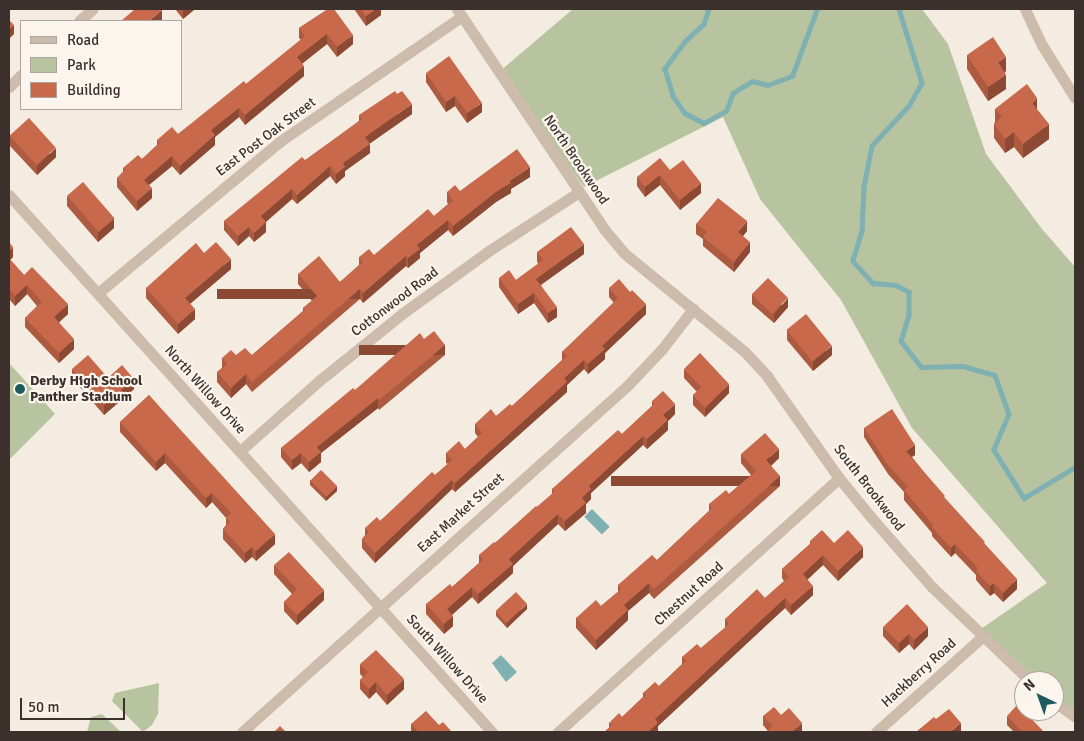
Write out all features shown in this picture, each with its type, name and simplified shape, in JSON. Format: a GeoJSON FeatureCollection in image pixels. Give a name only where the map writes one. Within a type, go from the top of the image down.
{"type":"FeatureCollection","features":[{"type":"Feature","properties":{"kind":"street"},"geometry":{"type":"LineString","coordinates":[[80,20],[93,9]]}},
{"type":"Feature","properties":{"kind":"street"},"geometry":{"type":"LineString","coordinates":[[1024,9],[1042,45],[1075,98]]}},
{"type":"Feature","properties":{"kind":"street","name":"North Brookwood"},"geometry":{"type":"LineString","coordinates":[[459,13],[604,229],[624,252],[693,309]]}},
{"type":"Feature","properties":{"kind":"street","name":"East Post Oak Street"},"geometry":{"type":"LineString","coordinates":[[98,293],[279,142],[459,13]]}},
{"type":"Feature","properties":{"kind":"street"},"geometry":{"type":"LineString","coordinates":[[9,87],[20,76]]}},
{"type":"Feature","properties":{"kind":"street","name":"Cottonwood Road"},"geometry":{"type":"LineString","coordinates":[[240,451],[320,380],[403,313],[497,245],[579,192]]}},
{"type":"Feature","properties":{"kind":"street","name":"North Willow Drive"},"geometry":{"type":"LineString","coordinates":[[9,195],[379,606]]}},
{"type":"Feature","properties":{"kind":"street","name":"South Brookwood"},"geometry":{"type":"LineString","coordinates":[[693,309],[733,340],[767,376],[840,478],[920,574],[1020,671]]}},
{"type":"Feature","properties":{"kind":"street","name":"East Market Street"},"geometry":{"type":"LineString","coordinates":[[242,732],[379,606],[627,386],[662,350],[693,309]]}},
{"type":"Feature","properties":{"kind":"street","name":"Chestnut Road"},"geometry":{"type":"LineString","coordinates":[[558,732],[840,478]]}},
{"type":"Feature","properties":{"kind":"street","name":"South Willow Drive"},"geometry":{"type":"LineString","coordinates":[[379,606],[492,732]]}},
{"type":"Feature","properties":{"kind":"street","name":"Hackberry Road"},"geometry":{"type":"LineString","coordinates":[[876,732],[983,636]]}},
{"type":"Feature","properties":{"kind":"street"},"geometry":{"type":"LineString","coordinates":[[1064,709],[1075,717]]}},
{"type":"Feature","properties":{"kind":"green space"},"geometry":{"type":"Polygon","coordinates":[[[573,9],[922,9],[948,44],[986,154],[1042,229],[1075,267],[1075,716],[1064,707],[1064,671],[1024,671],[978,631],[1047,583],[912,428],[841,300],[760,199],[723,117],[584,187],[499,72],[573,9]]]}},
{"type":"Feature","properties":{"kind":"green space","name":"Derby High School Panther Stadium"},"geometry":{"type":"Polygon","coordinates":[[[9,363],[55,414],[9,460],[9,363]]]}},
{"type":"Feature","properties":{"kind":"green space"},"geometry":{"type":"Polygon","coordinates":[[[159,683],[158,714],[152,725],[143,732],[112,701],[115,693],[159,683]]]}},
{"type":"Feature","properties":{"kind":"green space"},"geometry":{"type":"Polygon","coordinates":[[[102,714],[121,732],[87,732],[91,717],[102,714]]]}},
{"type":"Feature","properties":{"kind":"water"},"geometry":{"type":"Polygon","coordinates":[[[592,509],[610,527],[602,534],[584,517],[592,509]]]}},
{"type":"Feature","properties":{"kind":"water"},"geometry":{"type":"Polygon","coordinates":[[[501,655],[517,672],[506,682],[492,663],[501,655]]]}},
{"type":"Feature","properties":{"kind":"building"},"geometry":{"type":"Polygon","coordinates":[[[135,9],[162,10],[150,20],[122,20],[135,9]]]}},
{"type":"Feature","properties":{"kind":"building"},"geometry":{"type":"Polygon","coordinates":[[[328,9],[334,9],[353,35],[337,47],[327,34],[297,57],[304,66],[245,115],[239,108],[211,130],[215,135],[180,166],[172,156],[144,180],[152,188],[137,201],[117,178],[125,170],[123,168],[138,155],[142,159],[160,143],[157,140],[172,127],[178,134],[244,81],[246,84],[305,36],[299,28],[328,9]]]}},
{"type":"Feature","properties":{"kind":"building"},"geometry":{"type":"Polygon","coordinates":[[[361,9],[376,9],[366,16],[361,9]]]}},
{"type":"Feature","properties":{"kind":"building"},"geometry":{"type":"Polygon","coordinates":[[[9,20],[14,25],[9,29],[9,20]]]}},
{"type":"Feature","properties":{"kind":"building"},"geometry":{"type":"Polygon","coordinates":[[[993,37],[1006,57],[998,62],[1006,75],[988,87],[967,55],[993,37]]]}},
{"type":"Feature","properties":{"kind":"building"},"geometry":{"type":"Polygon","coordinates":[[[449,56],[482,103],[467,113],[455,96],[446,102],[426,73],[449,56]]]}},
{"type":"Feature","properties":{"kind":"building"},"geometry":{"type":"Polygon","coordinates":[[[1027,84],[1037,98],[1032,103],[1049,124],[1023,144],[1014,132],[1005,139],[994,124],[1002,117],[995,109],[1027,84]]]}},
{"type":"Feature","properties":{"kind":"building"},"geometry":{"type":"Polygon","coordinates":[[[395,91],[397,94],[402,91],[412,104],[365,137],[370,144],[343,163],[345,167],[336,174],[330,166],[297,195],[292,189],[261,216],[266,222],[254,233],[249,227],[238,236],[224,221],[302,157],[305,160],[362,119],[359,115],[395,91]]]}},
{"type":"Feature","properties":{"kind":"building"},"geometry":{"type":"Polygon","coordinates":[[[29,118],[56,148],[36,165],[10,135],[29,118]]]}},
{"type":"Feature","properties":{"kind":"building"},"geometry":{"type":"Polygon","coordinates":[[[517,149],[530,167],[509,181],[511,183],[496,192],[453,226],[448,220],[417,245],[420,249],[408,258],[406,256],[363,293],[360,289],[252,382],[246,374],[231,388],[217,372],[227,364],[222,358],[231,350],[236,355],[245,348],[252,355],[305,310],[303,308],[317,296],[298,274],[319,256],[340,282],[363,262],[359,257],[369,249],[374,255],[428,209],[434,216],[453,201],[447,192],[455,185],[460,191],[517,149]]]}},
{"type":"Feature","properties":{"kind":"building"},"geometry":{"type":"Polygon","coordinates":[[[660,158],[670,170],[683,160],[701,183],[680,200],[660,175],[645,187],[637,177],[660,158]]]}},
{"type":"Feature","properties":{"kind":"building"},"geometry":{"type":"Polygon","coordinates":[[[83,182],[114,218],[99,232],[67,196],[83,182]]]}},
{"type":"Feature","properties":{"kind":"building"},"geometry":{"type":"Polygon","coordinates":[[[718,198],[747,221],[738,232],[750,242],[734,262],[703,237],[707,232],[696,224],[718,198]]]}},
{"type":"Feature","properties":{"kind":"building"},"geometry":{"type":"Polygon","coordinates":[[[571,227],[584,244],[536,279],[557,307],[548,313],[534,293],[518,304],[499,278],[509,270],[516,280],[543,260],[537,252],[571,227]]]}},
{"type":"Feature","properties":{"kind":"building"},"geometry":{"type":"Polygon","coordinates":[[[9,242],[13,247],[9,251],[9,242]]]}},
{"type":"Feature","properties":{"kind":"building"},"geometry":{"type":"Polygon","coordinates":[[[216,242],[231,259],[185,298],[195,309],[178,324],[146,288],[196,243],[204,253],[216,242]]]}},
{"type":"Feature","properties":{"kind":"building"},"geometry":{"type":"Polygon","coordinates":[[[9,258],[24,275],[32,267],[68,304],[54,317],[74,339],[59,353],[25,318],[42,302],[27,285],[15,296],[9,289],[9,258]]]}},
{"type":"Feature","properties":{"kind":"building"},"geometry":{"type":"Polygon","coordinates":[[[768,278],[788,298],[772,314],[752,294],[768,278]]]}},
{"type":"Feature","properties":{"kind":"building"},"geometry":{"type":"Polygon","coordinates":[[[619,279],[630,292],[632,290],[646,304],[602,346],[605,349],[588,364],[584,360],[564,378],[567,382],[455,483],[452,480],[375,553],[362,539],[369,532],[365,528],[377,517],[380,521],[432,472],[435,475],[452,460],[446,453],[459,441],[465,449],[482,433],[475,424],[491,409],[496,416],[510,404],[512,406],[567,356],[562,352],[618,298],[609,288],[619,279]]]}},
{"type":"Feature","properties":{"kind":"building"},"geometry":{"type":"Polygon","coordinates":[[[806,314],[832,346],[812,362],[787,330],[806,314]]]}},
{"type":"Feature","properties":{"kind":"building"},"geometry":{"type":"Polygon","coordinates":[[[434,331],[445,345],[379,400],[378,398],[317,447],[321,452],[309,462],[301,453],[292,460],[281,448],[353,388],[355,390],[420,333],[424,339],[434,331]]]}},
{"type":"Feature","properties":{"kind":"building"},"geometry":{"type":"Polygon","coordinates":[[[700,353],[729,384],[705,408],[693,395],[701,387],[684,369],[700,353]]]}},
{"type":"Feature","properties":{"kind":"building"},"geometry":{"type":"Polygon","coordinates":[[[88,355],[108,378],[122,365],[134,379],[104,405],[72,369],[88,355]]]}},
{"type":"Feature","properties":{"kind":"building"},"geometry":{"type":"Polygon","coordinates":[[[663,391],[675,404],[663,415],[668,420],[647,439],[643,436],[589,486],[591,489],[582,498],[586,503],[565,521],[558,514],[509,559],[513,564],[478,594],[472,587],[447,609],[453,616],[444,624],[426,604],[450,584],[452,587],[483,560],[479,555],[554,492],[552,489],[618,430],[622,434],[654,404],[652,401],[663,391]]]}},
{"type":"Feature","properties":{"kind":"building"},"geometry":{"type":"Polygon","coordinates":[[[149,395],[275,534],[256,551],[252,547],[245,553],[223,529],[230,522],[226,518],[231,513],[212,493],[206,498],[165,453],[156,462],[120,422],[149,395]]]}},
{"type":"Feature","properties":{"kind":"building"},"geometry":{"type":"Polygon","coordinates":[[[892,409],[915,445],[906,451],[1017,579],[1003,593],[994,583],[990,586],[976,571],[978,568],[955,544],[951,548],[932,527],[933,525],[904,490],[908,487],[888,465],[864,428],[892,409]]]}},
{"type":"Feature","properties":{"kind":"building"},"geometry":{"type":"Polygon","coordinates":[[[765,433],[779,449],[766,460],[780,476],[654,589],[649,583],[624,605],[628,610],[596,640],[576,618],[596,600],[601,606],[621,589],[618,585],[652,555],[657,560],[712,508],[709,504],[726,490],[729,494],[756,471],[741,454],[765,433]]]}},
{"type":"Feature","properties":{"kind":"building"},"geometry":{"type":"Polygon","coordinates":[[[321,470],[337,486],[327,497],[310,481],[321,470]]]}},
{"type":"Feature","properties":{"kind":"building"},"geometry":{"type":"Polygon","coordinates":[[[822,530],[834,543],[848,530],[863,547],[838,571],[823,555],[803,574],[813,586],[791,605],[785,598],[655,719],[658,723],[648,732],[604,732],[612,725],[609,723],[619,713],[622,717],[646,695],[643,693],[655,682],[659,686],[686,661],[682,657],[697,644],[701,648],[729,624],[725,619],[757,589],[765,598],[789,577],[782,569],[811,543],[810,541],[822,530]]]}},
{"type":"Feature","properties":{"kind":"building"},"geometry":{"type":"Polygon","coordinates":[[[289,552],[324,590],[297,615],[284,602],[297,589],[274,565],[289,552]]]}},
{"type":"Feature","properties":{"kind":"building"},"geometry":{"type":"Polygon","coordinates":[[[516,592],[527,604],[506,623],[496,611],[516,592]]]}},
{"type":"Feature","properties":{"kind":"building"},"geometry":{"type":"Polygon","coordinates":[[[907,604],[928,627],[914,640],[909,634],[899,643],[883,627],[907,604]]]}},
{"type":"Feature","properties":{"kind":"building"},"geometry":{"type":"Polygon","coordinates":[[[376,650],[404,679],[387,695],[376,682],[369,689],[360,680],[368,672],[360,664],[376,650]]]}},
{"type":"Feature","properties":{"kind":"building"},"geometry":{"type":"Polygon","coordinates":[[[774,707],[781,715],[789,708],[802,723],[792,732],[766,732],[773,726],[763,716],[774,707]]]}},
{"type":"Feature","properties":{"kind":"building"},"geometry":{"type":"Polygon","coordinates":[[[1014,708],[1014,721],[1034,721],[1044,732],[1022,732],[1007,716],[1014,708]]]}},
{"type":"Feature","properties":{"kind":"building"},"geometry":{"type":"Polygon","coordinates":[[[949,709],[961,723],[950,732],[916,732],[934,717],[936,719],[949,709]]]}},
{"type":"Feature","properties":{"kind":"building"},"geometry":{"type":"Polygon","coordinates":[[[426,711],[439,725],[443,722],[452,732],[419,732],[411,724],[426,711]]]}},
{"type":"Feature","properties":{"kind":"building"},"geometry":{"type":"Polygon","coordinates":[[[280,726],[286,732],[274,732],[280,726]]]}},
{"type":"Feature","properties":{"kind":"waterway"},"geometry":{"type":"LineString","coordinates":[[709,9],[704,24],[685,42],[665,69],[673,96],[685,113],[704,123],[726,111],[733,93],[752,81],[768,85],[792,76],[817,9]]}},
{"type":"Feature","properties":{"kind":"waterway"},"geometry":{"type":"LineString","coordinates":[[899,9],[922,83],[909,106],[872,146],[864,186],[862,231],[853,261],[873,283],[896,285],[909,292],[909,315],[901,341],[921,367],[963,366],[995,375],[1009,414],[994,450],[1024,498],[1075,467]]}},
{"type":"Feature","properties":{"kind":"place","name":"Derby High School Panther Stadium"},"geometry":{"type":"Point","coordinates":[20,389]}}]}
